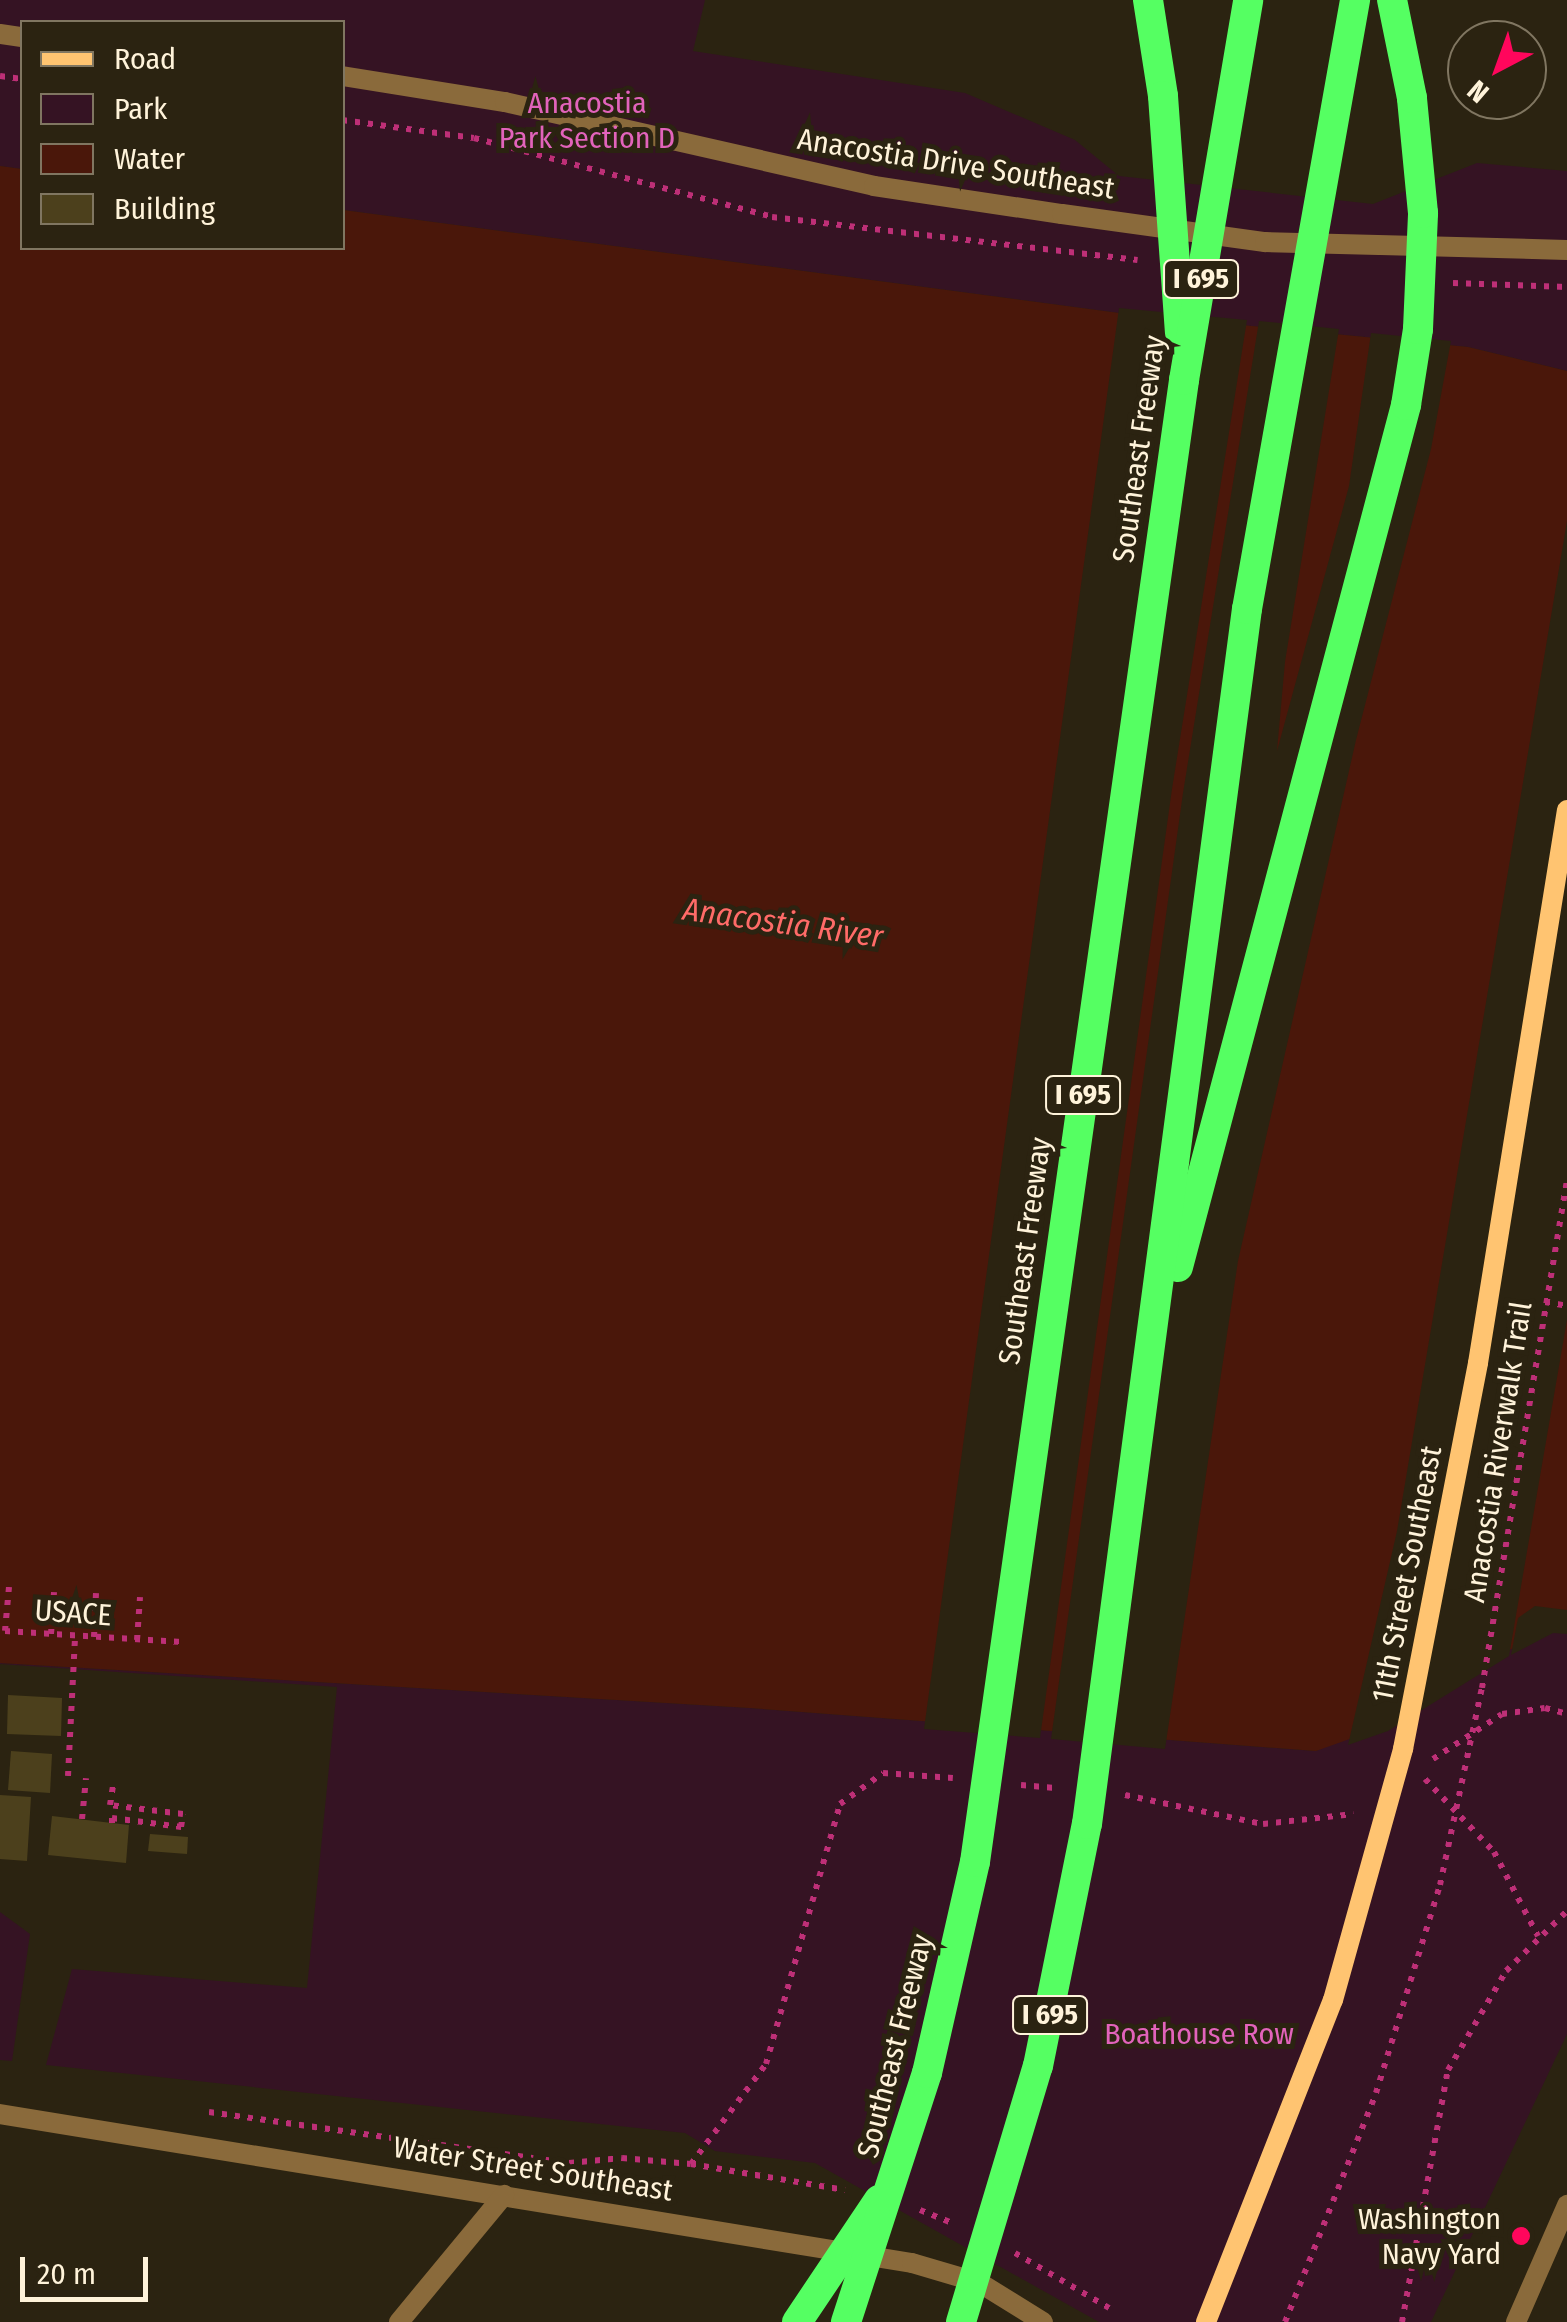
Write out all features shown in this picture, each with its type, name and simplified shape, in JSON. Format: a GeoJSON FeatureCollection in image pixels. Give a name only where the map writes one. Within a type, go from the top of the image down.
{"type":"FeatureCollection","features":[{"type":"Feature","properties":{"kind":"highway"},"geometry":{"type":"LineString","coordinates":[[1148,0],[1168,172],[1184,380]]}},
{"type":"Feature","properties":{"kind":"highway","name":"Southeast Freeway"},"geometry":{"type":"LineString","coordinates":[[848,2318],[900,2168],[946,1998],[982,1810],[1184,380],[1248,0]]}},
{"type":"Feature","properties":{"kind":"highway","name":"I 695"},"geometry":{"type":"LineString","coordinates":[[961,2322],[1001,2203],[1056,1994],[1087,1824],[1247,608],[1354,0]]}},
{"type":"Feature","properties":{"kind":"highway"},"geometry":{"type":"LineString","coordinates":[[1148,1380],[1406,405],[1424,213],[1412,98],[1392,0]]}},
{"type":"Feature","properties":{"kind":"highway"},"geometry":{"type":"LineString","coordinates":[[802,2315],[900,2168]]}},
{"type":"Feature","properties":{"kind":"main road","name":"11th Street Southeast"},"geometry":{"type":"LineString","coordinates":[[1206,2322],[1274,2160],[1350,1950],[1419,1681],[1567,810]]}},
{"type":"Feature","properties":{"kind":"street","name":"Anacostia Drive Southeast"},"geometry":{"type":"LineString","coordinates":[[345,76],[505,102],[874,186],[1062,214],[1265,242],[1567,250]]}},
{"type":"Feature","properties":{"kind":"street","name":"Water Street Southeast"},"geometry":{"type":"LineString","coordinates":[[0,2114],[912,2263],[980,2283],[1043,2322]]}},
{"type":"Feature","properties":{"kind":"street"},"geometry":{"type":"LineString","coordinates":[[400,2322],[504,2195]]}},
{"type":"Feature","properties":{"kind":"street"},"geometry":{"type":"LineString","coordinates":[[1516,2322],[1567,2205]]}},
{"type":"Feature","properties":{"kind":"path","name":"Anacostia Riverwalk Trail"},"geometry":{"type":"LineString","coordinates":[[1285,2322],[1341,2192],[1416,1970],[1482,1688],[1567,1180]]}},
{"type":"Feature","properties":{"kind":"path"},"geometry":{"type":"LineString","coordinates":[[1545,1302],[1567,1306]]}},
{"type":"Feature","properties":{"kind":"path","name":"USACE"},"geometry":{"type":"LineString","coordinates":[[9,1588],[5,1631],[182,1642]]}},
{"type":"Feature","properties":{"kind":"path"},"geometry":{"type":"LineString","coordinates":[[51,1634],[54,1592]]}},
{"type":"Feature","properties":{"kind":"path"},"geometry":{"type":"LineString","coordinates":[[94,1637],[96,1593]]}},
{"type":"Feature","properties":{"kind":"path"},"geometry":{"type":"LineString","coordinates":[[137,1640],[140,1598]]}},
{"type":"Feature","properties":{"kind":"path"},"geometry":{"type":"LineString","coordinates":[[68,1776],[75,1636]]}},
{"type":"Feature","properties":{"kind":"path"},"geometry":{"type":"LineString","coordinates":[[1538,1936],[1494,1852],[1418,1770],[1502,1714],[1545,1708],[1567,1714]]}},
{"type":"Feature","properties":{"kind":"path"},"geometry":{"type":"LineString","coordinates":[[82,1819],[86,1778]]}},
{"type":"Feature","properties":{"kind":"path"},"geometry":{"type":"LineString","coordinates":[[112,1823],[112,1818],[181,1827],[182,1814],[110,1805],[114,1780]]}},
{"type":"Feature","properties":{"kind":"path"},"geometry":{"type":"LineString","coordinates":[[1402,2322],[1448,2070],[1506,1970],[1567,1911]]}},
{"type":"Feature","properties":{"kind":"path"},"geometry":{"type":"LineString","coordinates":[[188,2109],[569,2163],[622,2158],[708,2166],[860,2194]]}},
{"type":"Feature","properties":{"kind":"path"},"geometry":{"type":"LineString","coordinates":[[910,2206],[966,2230]]}},
{"type":"Feature","properties":{"kind":"path"},"geometry":{"type":"LineString","coordinates":[[999,2245],[1109,2308]]}},
{"type":"Feature","properties":{"kind":"green space","name":"Anacostia Park Section D"},"geometry":{"type":"Polygon","coordinates":[[[0,0],[705,0],[693,51],[965,93],[1075,140],[1119,176],[1373,204],[1477,163],[1567,171],[1567,371],[1468,347],[1119,313],[345,210],[345,20],[20,20],[20,169],[0,166],[0,0]]]}},
{"type":"Feature","properties":{"kind":"green space","name":"Boathouse Row"},"geometry":{"type":"Polygon","coordinates":[[[1552,1627],[1567,1629],[1567,2034],[1431,2322],[1099,2322],[815,2163],[715,2151],[685,2133],[46,2065],[72,1969],[307,1988],[337,1687],[0,1663],[750,1708],[1316,1751],[1552,1627]]]}},
{"type":"Feature","properties":{"kind":"green space"},"geometry":{"type":"Polygon","coordinates":[[[0,1912],[30,1934],[12,2061],[0,2060],[0,1912]]]}},
{"type":"Feature","properties":{"kind":"water","name":"Anacostia River"},"geometry":{"type":"Polygon","coordinates":[[[0,166],[20,169],[20,250],[345,250],[345,210],[1119,313],[1468,347],[1567,371],[1567,1629],[1552,1628],[1494,1658],[1386,1726],[1316,1751],[750,1708],[0,1663],[0,166]]]}},
{"type":"Feature","properties":{"kind":"pier"},"geometry":{"type":"Polygon","coordinates":[[[1119,308],[1247,320],[1172,789],[1040,1738],[924,1729],[1119,308]]]}},
{"type":"Feature","properties":{"kind":"pier"},"geometry":{"type":"Polygon","coordinates":[[[1259,321],[1339,329],[1285,662],[1277,751],[1349,486],[1371,333],[1451,341],[1431,449],[1356,740],[1238,1261],[1165,1749],[1051,1739],[1183,793],[1259,321]]]}},
{"type":"Feature","properties":{"kind":"pier"},"geometry":{"type":"Polygon","coordinates":[[[1567,521],[1567,1320],[1509,1656],[1388,1731],[1348,1745],[1397,1531],[1567,521]]]}},
{"type":"Feature","properties":{"kind":"pier"},"geometry":{"type":"Polygon","coordinates":[[[1535,1606],[1567,1610],[1567,1634],[1553,1633],[1511,1655],[1518,1618],[1535,1606]]]}},
{"type":"Feature","properties":{"kind":"building"},"geometry":{"type":"Polygon","coordinates":[[[8,1695],[62,1698],[61,1736],[7,1734],[8,1695]]]}},
{"type":"Feature","properties":{"kind":"building"},"geometry":{"type":"Polygon","coordinates":[[[11,1751],[52,1754],[50,1793],[8,1790],[11,1751]]]}},
{"type":"Feature","properties":{"kind":"building"},"geometry":{"type":"Polygon","coordinates":[[[0,1795],[31,1797],[27,1861],[0,1859],[0,1795]]]}},
{"type":"Feature","properties":{"kind":"building"},"geometry":{"type":"Polygon","coordinates":[[[52,1816],[129,1825],[126,1863],[48,1855],[52,1816]]]}},
{"type":"Feature","properties":{"kind":"building"},"geometry":{"type":"Polygon","coordinates":[[[150,1834],[188,1837],[187,1854],[148,1851],[150,1834]]]}},
{"type":"Feature","properties":{"kind":"place","name":"Washington Navy Yard"},"geometry":{"type":"Point","coordinates":[1521,2236]}}]}
